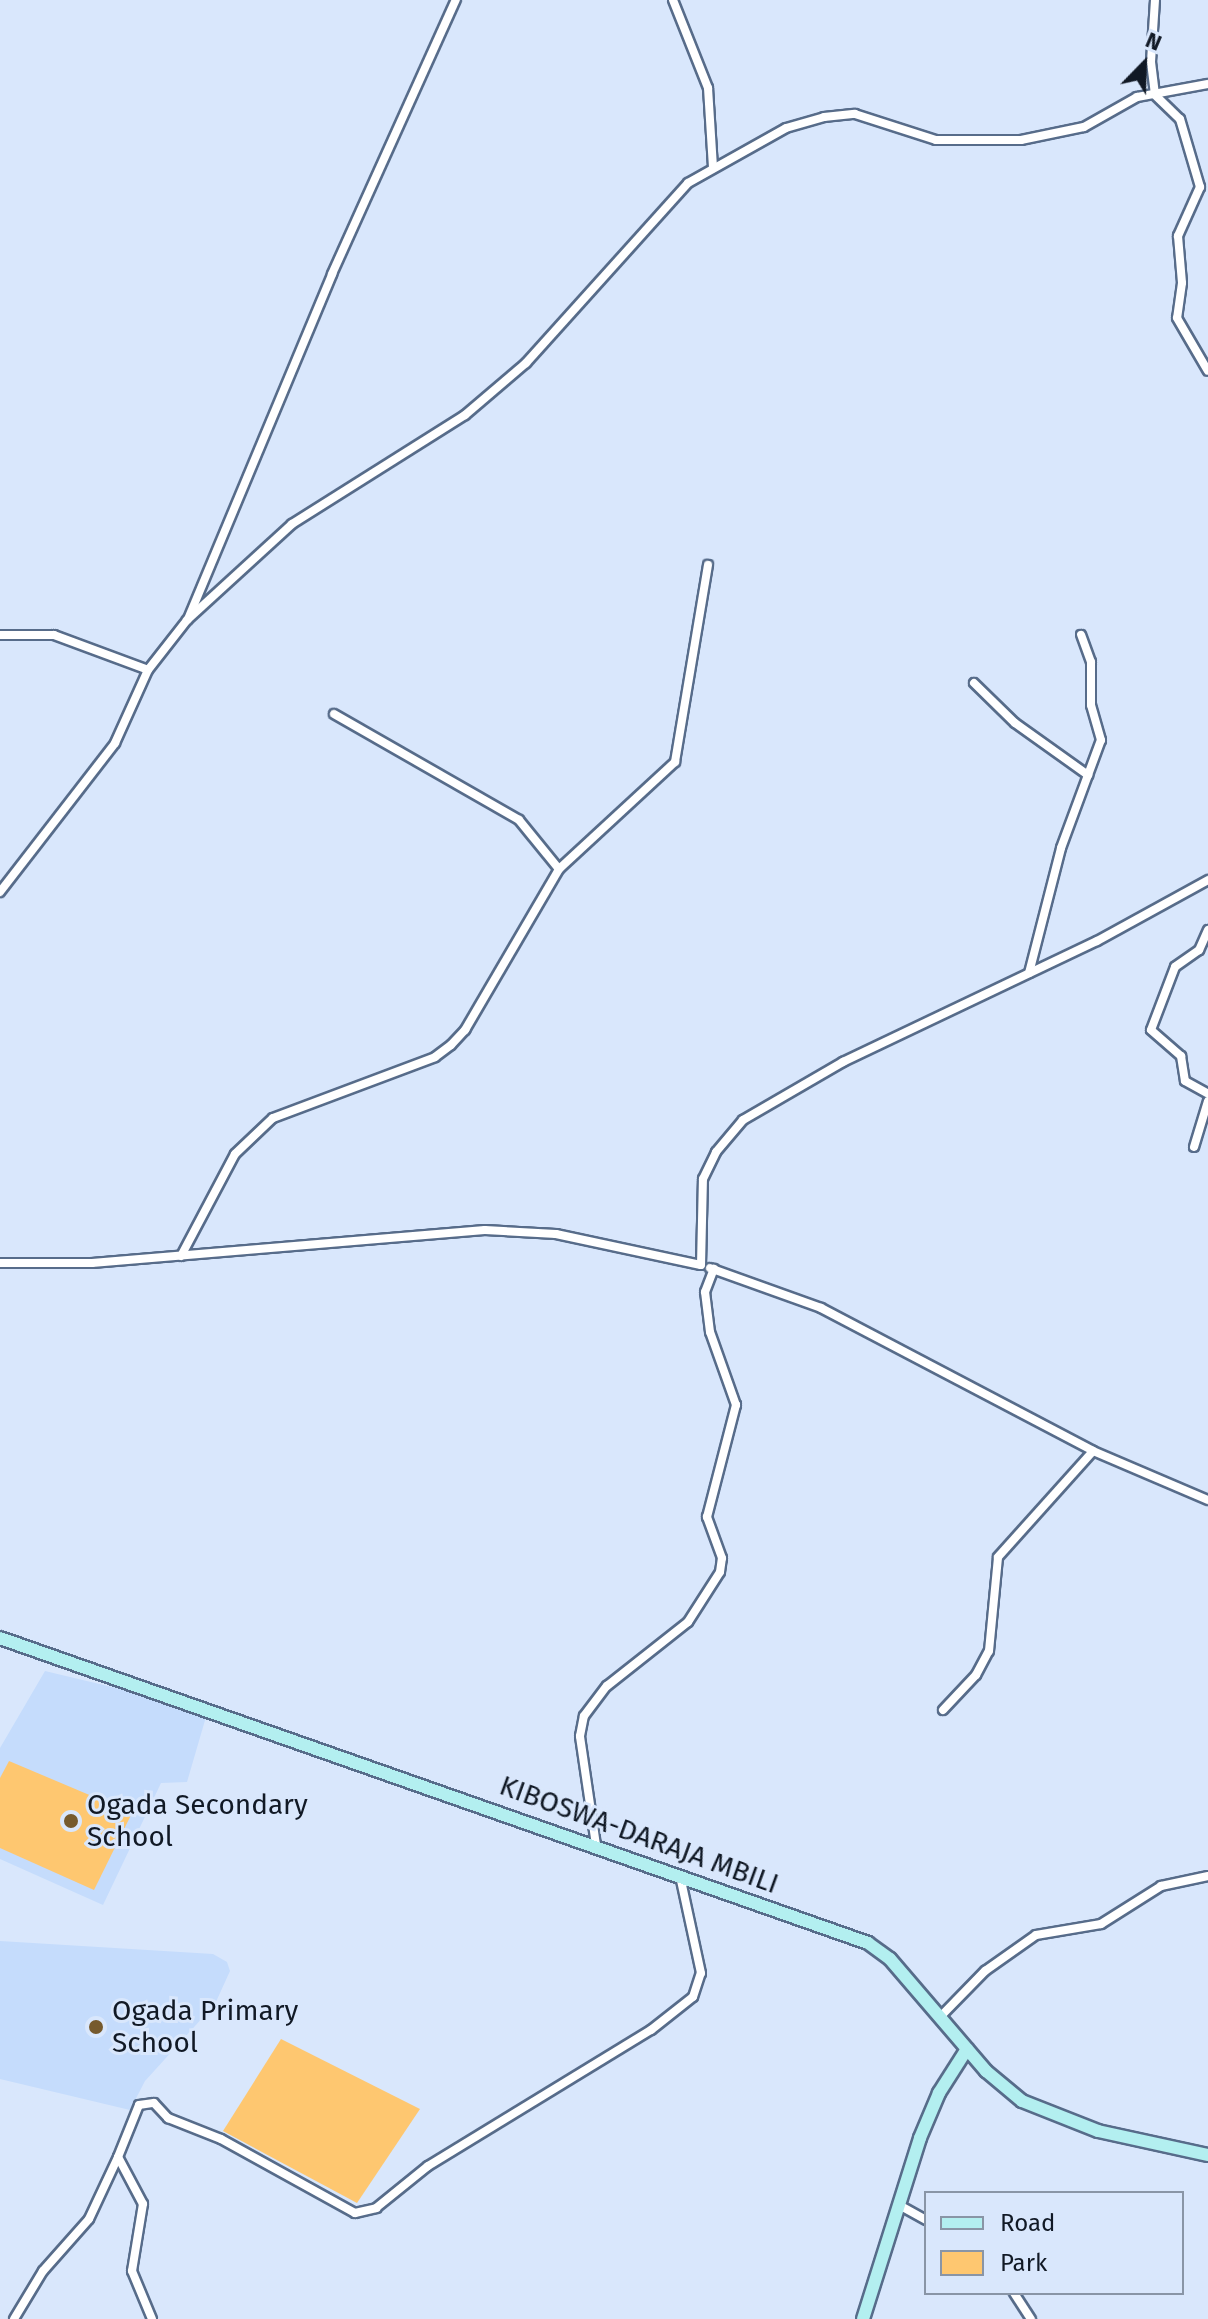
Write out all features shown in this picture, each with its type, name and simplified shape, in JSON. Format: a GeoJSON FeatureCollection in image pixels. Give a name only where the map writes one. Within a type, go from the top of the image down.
{"type":"FeatureCollection","features":[{"type":"Feature","properties":{"kind":"main road","name":"KIBOSWA-DARAJA MBILI"},"geometry":{"type":"LineString","coordinates":[[0,1638],[868,1943],[890,1959],[1004,2088],[1044,2114],[1150,2145],[1208,2155]]}},
{"type":"Feature","properties":{"kind":"main road"},"geometry":{"type":"LineString","coordinates":[[863,2319],[939,2093],[967,2049]]}},
{"type":"Feature","properties":{"kind":"street"},"geometry":{"type":"LineString","coordinates":[[187,620],[332,274],[456,0]]}},
{"type":"Feature","properties":{"kind":"street"},"geometry":{"type":"LineString","coordinates":[[673,0],[708,88],[713,168]]}},
{"type":"Feature","properties":{"kind":"street"},"geometry":{"type":"LineString","coordinates":[[1155,0],[1151,62],[1155,94],[1180,119],[1200,187],[1178,236],[1182,283],[1177,318],[1208,371]]}},
{"type":"Feature","properties":{"kind":"street"},"geometry":{"type":"LineString","coordinates":[[0,892],[115,743],[148,670],[187,620],[292,524],[465,415],[526,363],[688,183],[786,128],[824,117],[855,114],[936,140],[1021,140],[1084,127],[1137,97],[1208,84]]}},
{"type":"Feature","properties":{"kind":"street"},"geometry":{"type":"LineString","coordinates":[[181,1256],[235,1154],[273,1118],[435,1057],[451,1045],[465,1030],[559,869],[675,762],[708,565]]}},
{"type":"Feature","properties":{"kind":"street"},"geometry":{"type":"LineString","coordinates":[[0,635],[54,635],[148,670]]}},
{"type":"Feature","properties":{"kind":"street"},"geometry":{"type":"LineString","coordinates":[[1029,973],[1061,848],[1101,735],[1091,705],[1091,662],[1081,635]]}},
{"type":"Feature","properties":{"kind":"street"},"geometry":{"type":"LineString","coordinates":[[974,683],[1015,723],[1088,775]]}},
{"type":"Feature","properties":{"kind":"street"},"geometry":{"type":"LineString","coordinates":[[334,714],[519,820],[559,869]]}},
{"type":"Feature","properties":{"kind":"street"},"geometry":{"type":"LineString","coordinates":[[701,1265],[703,1179],[716,1152],[743,1120],[843,1062],[1029,973],[1208,880]]}},
{"type":"Feature","properties":{"kind":"street"},"geometry":{"type":"LineString","coordinates":[[1208,930],[1199,950],[1175,967],[1151,1030],[1181,1056],[1185,1081],[1208,1094]]}},
{"type":"Feature","properties":{"kind":"street"},"geometry":{"type":"LineString","coordinates":[[1194,1147],[1208,1101]]}},
{"type":"Feature","properties":{"kind":"street"},"geometry":{"type":"LineString","coordinates":[[0,1263],[181,1256],[485,1230],[556,1234],[701,1265],[821,1308],[1093,1451],[1208,1500]]}},
{"type":"Feature","properties":{"kind":"street"},"geometry":{"type":"LineString","coordinates":[[596,1845],[580,1736],[584,1716],[626,1669],[688,1622],[720,1572],[722,1558],[707,1517],[736,1405],[708,1321],[705,1292],[714,1269]]}},
{"type":"Feature","properties":{"kind":"street"},"geometry":{"type":"LineString","coordinates":[[943,1710],[976,1675],[989,1651],[998,1557],[1093,1451]]}},
{"type":"Feature","properties":{"kind":"street"},"geometry":{"type":"LineString","coordinates":[[14,2319],[43,2271],[89,2219],[135,2113],[148,2101],[168,2118],[221,2139],[355,2213],[376,2208],[428,2166],[651,2030],[693,1997],[701,1973],[680,1875]]}},
{"type":"Feature","properties":{"kind":"street"},"geometry":{"type":"LineString","coordinates":[[942,2015],[985,1971],[1036,1935],[1101,1924],[1161,1886],[1208,1876]]}},
{"type":"Feature","properties":{"kind":"street"},"geometry":{"type":"LineString","coordinates":[[118,2157],[143,2204],[132,2271],[152,2319]]}},
{"type":"Feature","properties":{"kind":"street"},"geometry":{"type":"LineString","coordinates":[[899,2205],[924,2219]]}},
{"type":"Feature","properties":{"kind":"street"},"geometry":{"type":"LineString","coordinates":[[1015,2295],[1031,2319]]}},
{"type":"Feature","properties":{"kind":"shaded area","name":"Ogada Secondary School"},"geometry":{"type":"Polygon","coordinates":[[[45,1671],[208,1710],[187,1782],[161,1783],[103,1905],[0,1859],[0,1748],[45,1671]]]}},
{"type":"Feature","properties":{"kind":"shaded area","name":"Ogada Primary School"},"geometry":{"type":"Polygon","coordinates":[[[0,1941],[213,1954],[227,1962],[230,1971],[215,2004],[145,2081],[130,2110],[0,2079],[0,1941]]]}},
{"type":"Feature","properties":{"kind":"green space"},"geometry":{"type":"Polygon","coordinates":[[[9,1761],[132,1813],[94,1890],[0,1848],[0,1778],[9,1761]]]}},
{"type":"Feature","properties":{"kind":"green space"},"geometry":{"type":"Polygon","coordinates":[[[281,2039],[420,2109],[357,2203],[223,2131],[281,2039]]]}},
{"type":"Feature","properties":{"kind":"place","name":"Ogada Secondary School"},"geometry":{"type":"Point","coordinates":[71,1821]}},
{"type":"Feature","properties":{"kind":"place","name":"Ogada Primary School"},"geometry":{"type":"Point","coordinates":[96,2027]}}]}
